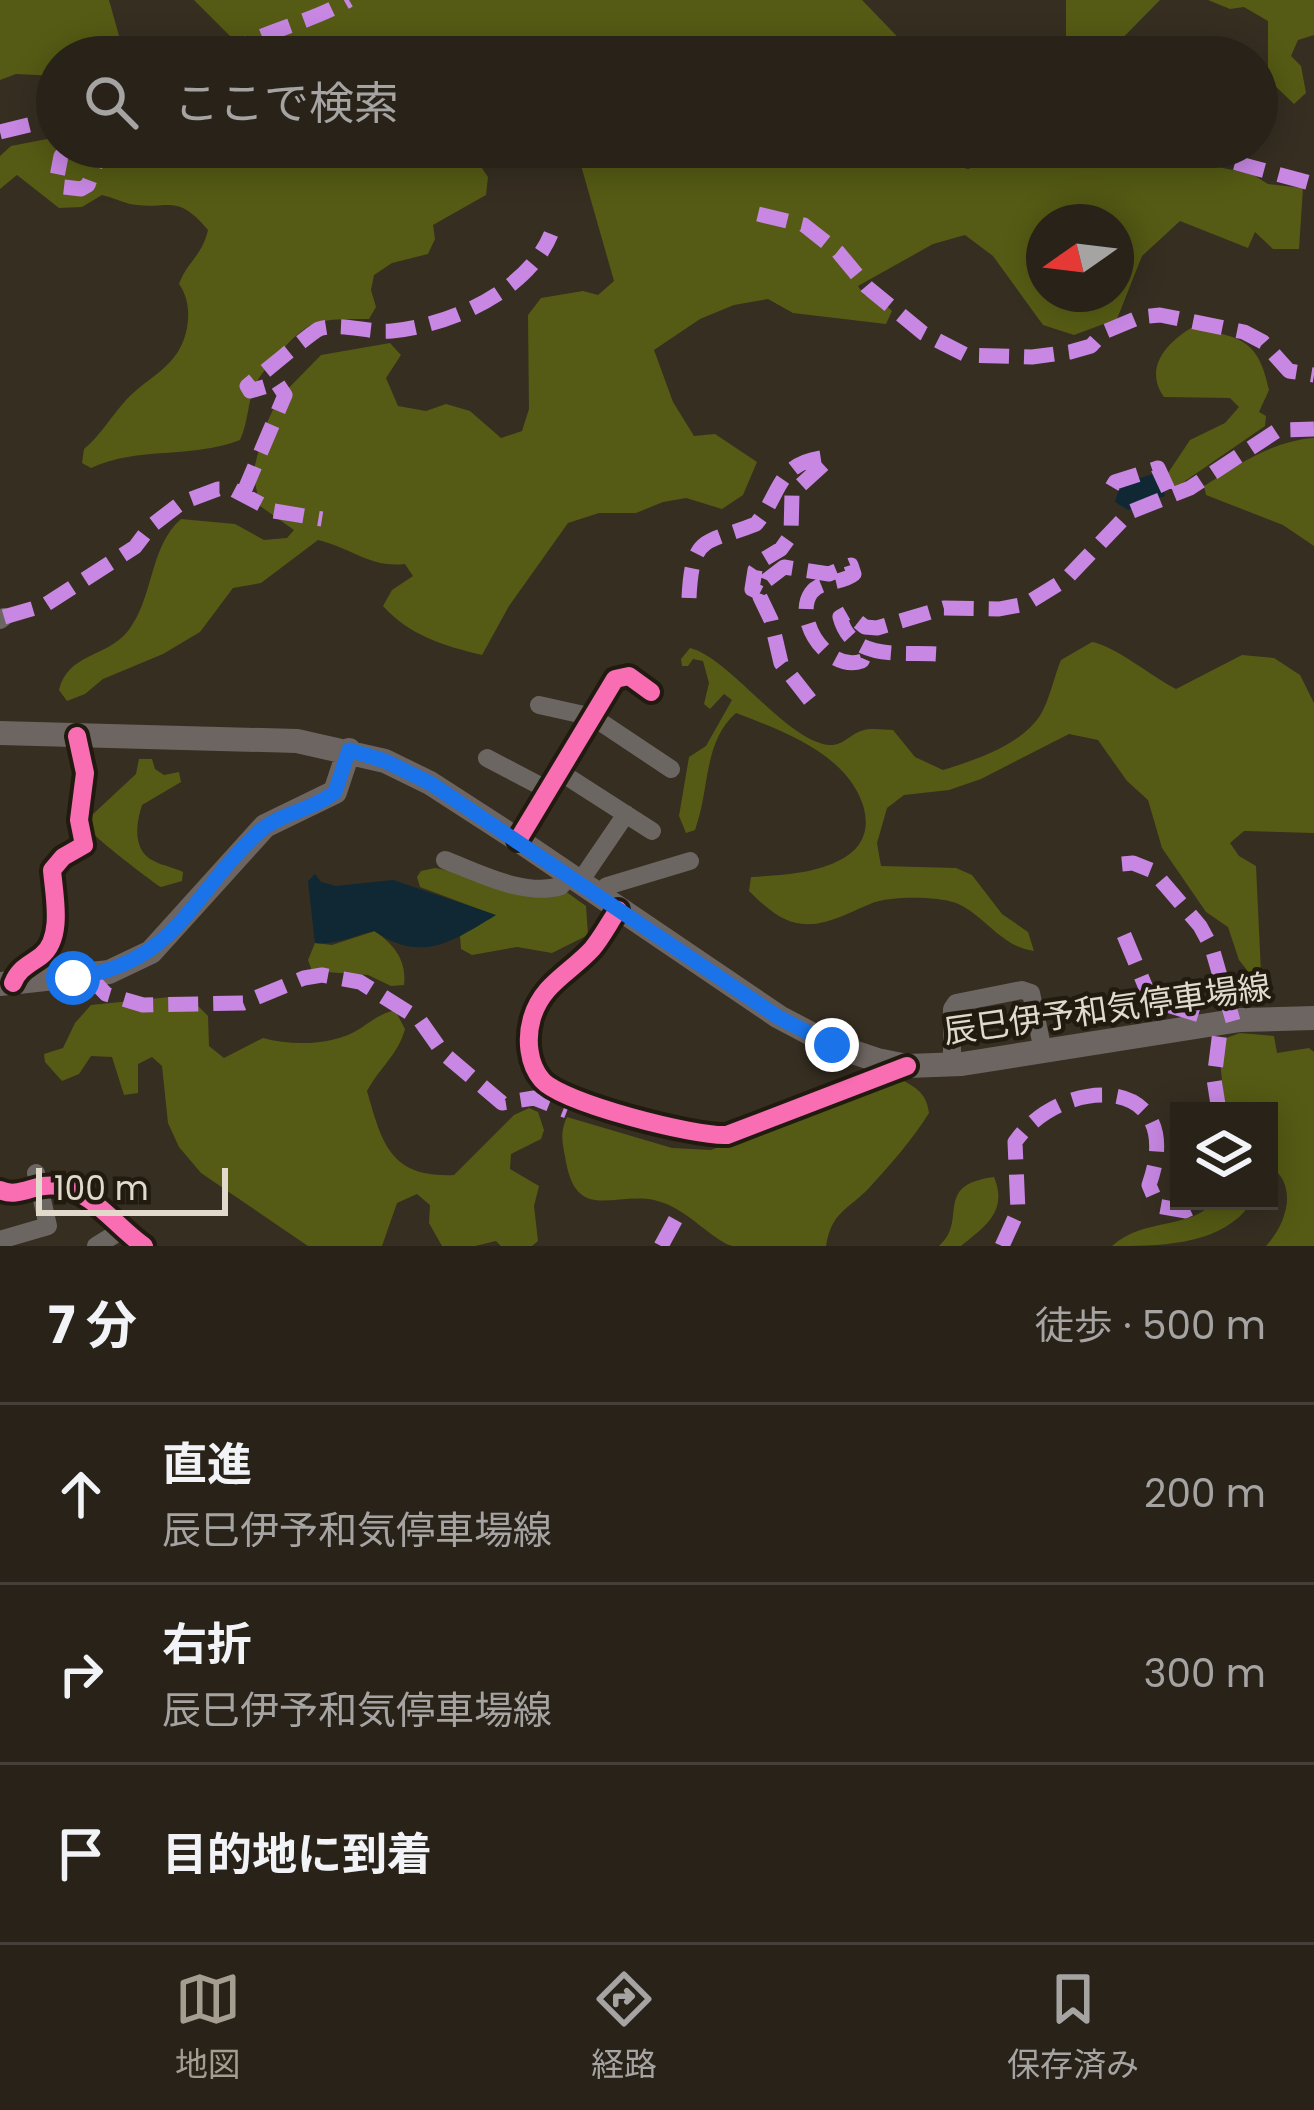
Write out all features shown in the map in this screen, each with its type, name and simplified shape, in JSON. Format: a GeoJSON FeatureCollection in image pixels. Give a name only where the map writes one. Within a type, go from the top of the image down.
{"type":"FeatureCollection","features":[{"type":"Feature","properties":{"kind":"main road","name":"辰巳伊予和気停車場線"},"geometry":{"type":"LineString","coordinates":[[0,733],[297,740],[385,761],[430,783],[518,839],[807,1033],[854,1053],[907,1066],[952,1065],[1240,1020],[1314,1018]]}},
{"type":"Feature","properties":{"kind":"main road"},"geometry":{"type":"LineString","coordinates":[[7,983],[109,972],[151,952],[265,826],[335,792],[349,750]]}},
{"type":"Feature","properties":{"kind":"street"},"geometry":{"type":"LineString","coordinates":[[518,839],[615,679],[629,676],[651,692]]}},
{"type":"Feature","properties":{"kind":"street"},"geometry":{"type":"LineString","coordinates":[[539,705],[593,717],[671,769]]}},
{"type":"Feature","properties":{"kind":"street"},"geometry":{"type":"LineString","coordinates":[[7,983],[48,950],[56,898],[52,870],[84,845],[79,820],[86,772],[77,736]]}},
{"type":"Feature","properties":{"kind":"street"},"geometry":{"type":"LineString","coordinates":[[487,758],[548,790]]}},
{"type":"Feature","properties":{"kind":"street"},"geometry":{"type":"LineString","coordinates":[[560,772],[652,831]]}},
{"type":"Feature","properties":{"kind":"street"},"geometry":{"type":"LineString","coordinates":[[581,884],[626,814]]}},
{"type":"Feature","properties":{"kind":"street"},"geometry":{"type":"LineString","coordinates":[[445,860],[543,890],[610,885],[689,861]]}},
{"type":"Feature","properties":{"kind":"street"},"geometry":{"type":"LineString","coordinates":[[618,910],[593,947],[558,975],[532,1016],[531,1060],[538,1076],[565,1096],[696,1133],[727,1135],[907,1066]]}},
{"type":"Feature","properties":{"kind":"street"},"geometry":{"type":"LineString","coordinates":[[952,1065],[952,1009],[956,1003],[1022,990],[1030,993],[1043,1051]]}},
{"type":"Feature","properties":{"kind":"street"},"geometry":{"type":"LineString","coordinates":[[0,1190],[14,1194],[38,1180],[84,1193],[144,1246]]}},
{"type":"Feature","properties":{"kind":"street"},"geometry":{"type":"LineString","coordinates":[[0,1240],[48,1226],[38,1180]]}},
{"type":"Feature","properties":{"kind":"street"},"geometry":{"type":"LineString","coordinates":[[96,1246],[122,1230]]}},
{"type":"Feature","properties":{"kind":"green space"},"geometry":{"type":"Polygon","coordinates":[[[0,0],[109,0],[119,36],[36,36],[36,75],[16,74],[0,80],[0,0]]]}},
{"type":"Feature","properties":{"kind":"green space"},"geometry":{"type":"Polygon","coordinates":[[[194,0],[862,0],[897,36],[230,36],[194,0]]]}},
{"type":"Feature","properties":{"kind":"green space"},"geometry":{"type":"Polygon","coordinates":[[[1066,0],[1160,0],[1125,36],[1066,36],[1066,0]]]}},
{"type":"Feature","properties":{"kind":"green space"},"geometry":{"type":"Polygon","coordinates":[[[1208,0],[1314,0],[1314,35],[1298,40],[1291,56],[1301,66],[1306,93],[1294,104],[1278,89],[1278,36],[1268,36],[1268,21],[1244,7],[1230,9],[1208,0]]]}},
{"type":"Feature","properties":{"kind":"green space"},"geometry":{"type":"Polygon","coordinates":[[[36,141],[36,168],[482,168],[488,177],[486,195],[433,225],[435,239],[428,254],[392,263],[374,275],[371,290],[376,307],[369,319],[318,323],[289,343],[257,382],[240,440],[128,457],[91,468],[82,463],[84,449],[182,345],[188,313],[179,284],[208,230],[179,206],[143,206],[102,195],[82,207],[59,208],[17,175],[0,189],[0,156],[11,146],[36,141]]]}},
{"type":"Feature","properties":{"kind":"green space"},"geometry":{"type":"Polygon","coordinates":[[[582,168],[1223,168],[1252,174],[1268,184],[1303,188],[1299,249],[1273,249],[1255,232],[1248,248],[1180,221],[1142,256],[1134,276],[1134,204],[1026,204],[1026,302],[993,256],[965,235],[933,244],[858,286],[864,295],[880,299],[892,311],[886,324],[793,313],[768,299],[734,305],[700,319],[654,350],[673,402],[694,436],[715,434],[757,462],[743,495],[722,509],[686,498],[636,513],[599,513],[568,523],[509,606],[482,655],[428,638],[383,606],[392,590],[413,576],[405,564],[371,560],[318,540],[261,583],[233,588],[200,632],[67,701],[59,690],[64,678],[79,662],[128,631],[143,604],[163,544],[181,519],[235,524],[264,540],[287,538],[294,530],[260,506],[253,473],[264,429],[278,399],[321,355],[390,343],[401,355],[386,378],[398,406],[426,411],[446,404],[470,411],[501,438],[522,431],[529,409],[528,315],[541,298],[583,291],[598,295],[614,281],[582,168]]]}},
{"type":"Feature","properties":{"kind":"green space"},"geometry":{"type":"Polygon","coordinates":[[[1034,312],[1120,312],[1117,319],[1074,335],[1043,325],[1034,312]]]}},
{"type":"Feature","properties":{"kind":"green space"},"geometry":{"type":"Polygon","coordinates":[[[1191,328],[1244,342],[1259,359],[1269,390],[1259,412],[1266,416],[1265,426],[1175,488],[1168,473],[1190,440],[1225,423],[1239,407],[1230,398],[1164,397],[1156,377],[1160,358],[1191,328]]]}},
{"type":"Feature","properties":{"kind":"green space"},"geometry":{"type":"Polygon","coordinates":[[[1314,438],[1314,546],[1283,525],[1206,495],[1204,486],[1256,455],[1314,438]]]}},
{"type":"Feature","properties":{"kind":"green space"},"geometry":{"type":"Polygon","coordinates":[[[1092,642],[1176,689],[1242,655],[1274,658],[1300,675],[1314,703],[1314,833],[1244,831],[1230,843],[1239,856],[1256,866],[1261,973],[1254,979],[1239,960],[1228,927],[1206,912],[1162,848],[1148,800],[1127,781],[1098,740],[1069,734],[981,779],[949,790],[904,795],[887,808],[877,843],[881,866],[956,868],[972,875],[1002,914],[1028,932],[1034,951],[1012,944],[966,908],[941,900],[885,900],[831,920],[805,924],[772,911],[749,891],[751,877],[809,871],[842,859],[863,838],[865,812],[846,775],[825,756],[788,734],[736,713],[718,738],[695,830],[686,833],[679,816],[689,757],[706,746],[732,700],[724,694],[710,709],[704,704],[709,683],[703,661],[693,659],[682,666],[681,659],[690,648],[722,666],[812,740],[834,745],[864,730],[893,730],[915,757],[943,770],[997,750],[1033,725],[1061,660],[1092,642]]]}},
{"type":"Feature","properties":{"kind":"green space"},"geometry":{"type":"Polygon","coordinates":[[[139,759],[152,759],[164,775],[179,772],[181,782],[142,805],[138,820],[142,851],[157,863],[183,872],[182,881],[161,887],[98,838],[93,828],[92,815],[136,774],[139,759]]]}},
{"type":"Feature","properties":{"kind":"green space"},"geometry":{"type":"Polygon","coordinates":[[[435,868],[565,891],[586,906],[588,935],[552,953],[517,947],[472,955],[461,949],[460,936],[495,915],[420,887],[417,877],[421,871],[435,868]]]}},
{"type":"Feature","properties":{"kind":"green space"},"geometry":{"type":"Polygon","coordinates":[[[375,931],[398,954],[404,985],[391,986],[368,975],[312,971],[308,960],[315,943],[332,945],[375,931]]]}},
{"type":"Feature","properties":{"kind":"green space"},"geometry":{"type":"Polygon","coordinates":[[[170,997],[192,1000],[208,1016],[209,1046],[224,1058],[263,1038],[300,1043],[338,1038],[395,1010],[405,1029],[402,1038],[367,1091],[392,1154],[416,1170],[454,1175],[514,1115],[529,1108],[538,1112],[544,1130],[541,1139],[511,1154],[510,1169],[539,1186],[534,1206],[538,1241],[532,1246],[501,1246],[496,1241],[442,1246],[429,1223],[430,1205],[417,1194],[397,1203],[382,1246],[308,1246],[201,1173],[179,1147],[168,1123],[162,1066],[152,1057],[138,1064],[138,1093],[124,1095],[112,1057],[91,1056],[79,1074],[62,1081],[45,1062],[44,1054],[63,1048],[91,1005],[170,997]]]}},
{"type":"Feature","properties":{"kind":"green space"},"geometry":{"type":"Polygon","coordinates":[[[1240,1033],[1274,1036],[1277,1053],[1309,1048],[1314,1052],[1314,1246],[1266,1246],[1287,1204],[1278,1173],[1278,1102],[1224,1102],[1220,1060],[1226,1038],[1240,1033]]]}},
{"type":"Feature","properties":{"kind":"green space"},"geometry":{"type":"Polygon","coordinates":[[[904,1081],[921,1094],[929,1113],[885,1170],[837,1218],[826,1246],[733,1246],[666,1204],[588,1198],[571,1181],[562,1134],[567,1117],[672,1148],[711,1150],[821,1105],[904,1081]]]}},
{"type":"Feature","properties":{"kind":"green space"},"geometry":{"type":"Polygon","coordinates":[[[994,1177],[998,1199],[992,1217],[961,1246],[939,1246],[952,1225],[957,1195],[975,1181],[994,1177]]]}},
{"type":"Feature","properties":{"kind":"green space"},"geometry":{"type":"Polygon","coordinates":[[[1205,1210],[1245,1210],[1232,1223],[1201,1237],[1112,1246],[1138,1231],[1205,1210]]]}},
{"type":"Feature","properties":{"kind":"water"},"geometry":{"type":"Polygon","coordinates":[[[1155,473],[1165,496],[1128,510],[1115,502],[1120,485],[1155,473]]]}},
{"type":"Feature","properties":{"kind":"water"},"geometry":{"type":"Polygon","coordinates":[[[315,874],[321,882],[336,886],[393,880],[496,915],[437,945],[407,946],[374,931],[315,943],[308,881],[315,874]]]}},
{"type":"Feature","properties":{"kind":"marked path"},"geometry":{"type":"LineString","coordinates":[[264,36],[349,0]]}},
{"type":"Feature","properties":{"kind":"marked path"},"geometry":{"type":"LineString","coordinates":[[0,132],[36,123]]}},
{"type":"Feature","properties":{"kind":"marked path"},"geometry":{"type":"LineString","coordinates":[[59,168],[57,177],[64,187],[81,189],[88,185],[94,168]]}},
{"type":"Feature","properties":{"kind":"marked path"},"geometry":{"type":"LineString","coordinates":[[1255,168],[1314,184]]}},
{"type":"Feature","properties":{"kind":"marked path"},"geometry":{"type":"LineString","coordinates":[[758,214],[804,225],[923,333],[966,355],[1032,357],[1070,352],[1091,346],[1104,332],[1140,317],[1160,315],[1244,332],[1263,342],[1289,371],[1314,375]]}},
{"type":"Feature","properties":{"kind":"marked path"},"geometry":{"type":"LineString","coordinates":[[243,494],[285,395],[277,383],[250,391],[247,386],[319,329],[415,327],[485,302],[525,272],[551,234]]}},
{"type":"Feature","properties":{"kind":"marked path"},"geometry":{"type":"LineString","coordinates":[[936,654],[866,648],[846,631],[840,617],[847,613],[865,627],[877,628],[944,608],[999,609],[1026,604],[1065,580],[1130,512],[1190,488],[1278,430],[1314,429]]}},
{"type":"Feature","properties":{"kind":"marked path"},"geometry":{"type":"LineString","coordinates":[[689,598],[698,551],[714,539],[756,524],[789,472],[827,457],[792,493],[791,535],[755,570],[752,589],[760,593]]}},
{"type":"Feature","properties":{"kind":"marked path"},"geometry":{"type":"LineString","coordinates":[[1112,487],[1158,468],[1171,496]]}},
{"type":"Feature","properties":{"kind":"marked path"},"geometry":{"type":"LineString","coordinates":[[4,617],[45,605],[135,547],[151,526],[181,503],[218,489],[232,489],[274,511],[322,519]]}},
{"type":"Feature","properties":{"kind":"marked path"},"geometry":{"type":"LineString","coordinates":[[810,700],[781,663],[760,597],[767,580],[784,567],[829,574],[851,565],[854,574],[811,593],[807,616],[817,641],[837,659],[862,661],[867,650]]}},
{"type":"Feature","properties":{"kind":"marked path"},"geometry":{"type":"LineString","coordinates":[[1122,864],[1153,871],[1200,926],[1212,948],[1233,1021]]}},
{"type":"Feature","properties":{"kind":"marked path"},"geometry":{"type":"LineString","coordinates":[[1124,935],[1151,1000],[1203,1016],[1205,1026]]}},
{"type":"Feature","properties":{"kind":"marked path"},"geometry":{"type":"LineString","coordinates":[[88,975],[106,994],[143,1005],[243,1003],[322,975],[360,982],[419,1019],[443,1053],[502,1103],[534,1098],[567,1111]]}},
{"type":"Feature","properties":{"kind":"marked path"},"geometry":{"type":"LineString","coordinates":[[1218,1102],[1214,1079],[1221,1023]]}},
{"type":"Feature","properties":{"kind":"marked path"},"geometry":{"type":"LineString","coordinates":[[1002,1246],[1018,1211],[1015,1142],[1061,1104],[1089,1096],[1115,1096],[1137,1104],[1152,1121],[1157,1148],[1149,1185],[1158,1206],[1170,1208]]}},
{"type":"Feature","properties":{"kind":"marked path"},"geometry":{"type":"LineString","coordinates":[[1180,1210],[1187,1210]]}},
{"type":"Feature","properties":{"kind":"marked path"},"geometry":{"type":"LineString","coordinates":[[661,1246],[678,1215]]}},
{"type":"Feature","properties":{"kind":"cycle path"},"geometry":{"type":"LineString","coordinates":[[518,840],[615,679],[629,676],[651,692]]}},
{"type":"Feature","properties":{"kind":"cycle path"},"geometry":{"type":"LineString","coordinates":[[13,983],[53,938],[52,870],[84,845],[79,820],[85,773],[77,736]]}},
{"type":"Feature","properties":{"kind":"cycle path"},"geometry":{"type":"LineString","coordinates":[[618,910],[592,949],[542,996],[532,1018],[531,1059],[537,1074],[554,1089],[630,1117],[727,1135],[907,1066]]}},
{"type":"Feature","properties":{"kind":"cycle path"},"geometry":{"type":"LineString","coordinates":[[0,1190],[14,1193],[49,1185],[70,1189],[93,1202],[144,1246]]}},
{"type":"Feature","properties":{"kind":"route"},"geometry":{"type":"LineString","coordinates":[[73,978],[109,972],[151,952],[265,826],[335,792],[349,750],[430,783],[778,1017],[832,1045]]}}]}
